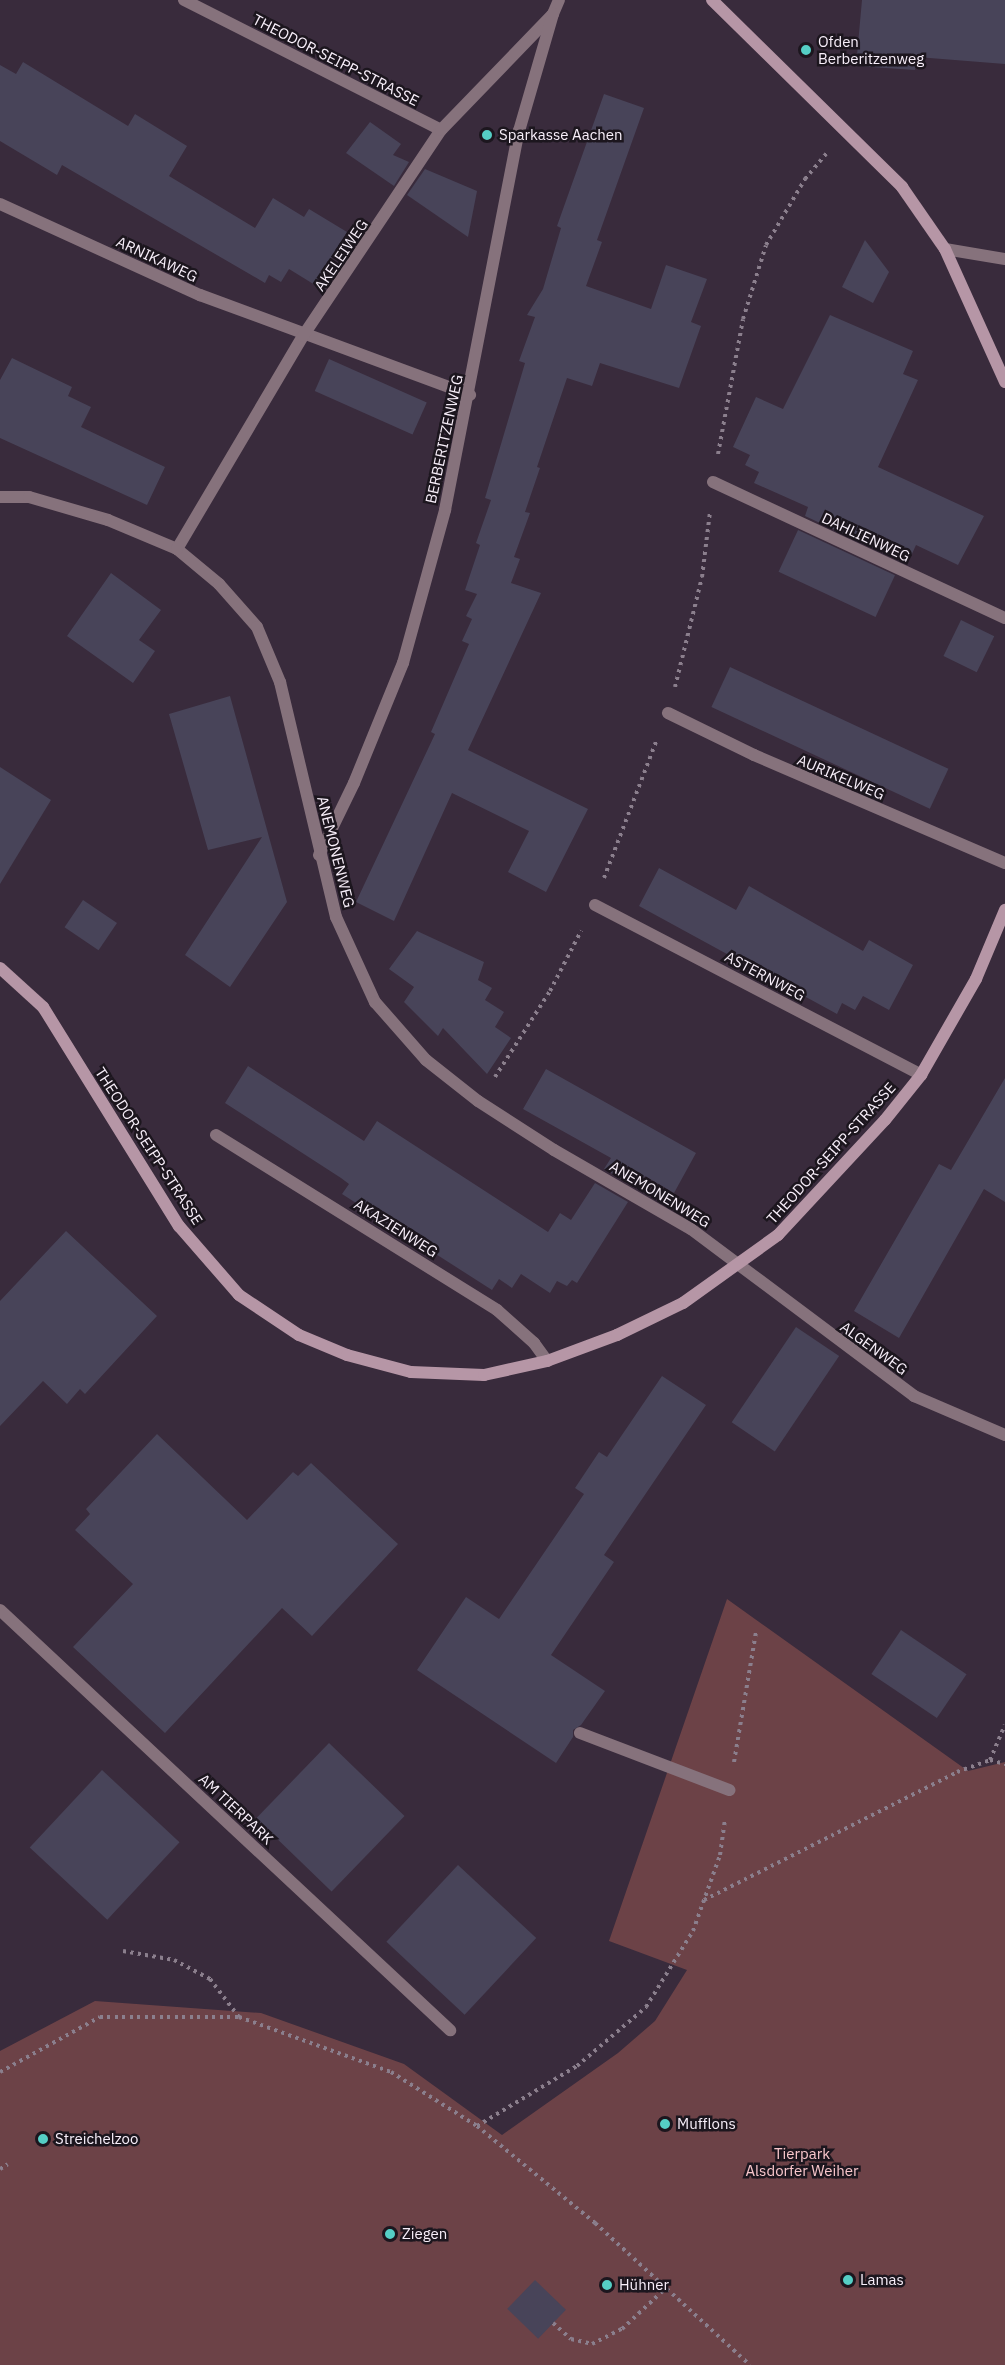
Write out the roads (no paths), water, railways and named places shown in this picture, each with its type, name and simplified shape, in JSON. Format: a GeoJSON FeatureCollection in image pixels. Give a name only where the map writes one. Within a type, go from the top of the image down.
{"type":"FeatureCollection","features":[{"type":"Feature","properties":{"kind":"street","name":"THEODOR-SEIPP-STRASSE"},"geometry":{"type":"LineString","coordinates":[[184,0],[441,130]]}},
{"type":"Feature","properties":{"kind":"street","name":"AKELEIWEG"},"geometry":{"type":"LineString","coordinates":[[177,549],[303,336],[441,130],[553,14],[559,0]]}},
{"type":"Feature","properties":{"kind":"street"},"geometry":{"type":"LineString","coordinates":[[712,0],[848,130],[902,187],[945,249],[1005,382]]}},
{"type":"Feature","properties":{"kind":"street","name":"BERBERITZENWEG"},"geometry":{"type":"LineString","coordinates":[[319,855],[354,783],[403,663],[445,510],[470,395],[519,131],[553,14]]}},
{"type":"Feature","properties":{"kind":"street","name":"ARNIKAWEG"},"geometry":{"type":"LineString","coordinates":[[0,204],[200,296],[303,336],[470,395]]}},
{"type":"Feature","properties":{"kind":"street"},"geometry":{"type":"LineString","coordinates":[[945,249],[1005,259]]}},
{"type":"Feature","properties":{"kind":"street","name":"DAHLIENWEG"},"geometry":{"type":"LineString","coordinates":[[713,482],[1005,618]]}},
{"type":"Feature","properties":{"kind":"street","name":"ANEMONENWEG"},"geometry":{"type":"LineString","coordinates":[[0,497],[29,497],[108,520],[177,549],[219,584],[257,627],[280,682],[319,855],[336,917],[375,1002],[426,1060],[478,1101],[691,1229],[740,1263]]}},
{"type":"Feature","properties":{"kind":"street","name":"AURIKELWEG"},"geometry":{"type":"LineString","coordinates":[[668,713],[754,756],[1005,863]]}},
{"type":"Feature","properties":{"kind":"street","name":"ASTERNWEG"},"geometry":{"type":"LineString","coordinates":[[595,904],[921,1075]]}},
{"type":"Feature","properties":{"kind":"street","name":"THEODOR-SEIPP-STRASSE"},"geometry":{"type":"LineString","coordinates":[[0,968],[43,1007],[179,1226],[239,1295],[299,1335],[347,1355],[411,1372],[484,1375],[547,1361],[617,1335],[683,1303],[778,1235],[885,1120],[921,1075],[976,979],[1005,910]]}},
{"type":"Feature","properties":{"kind":"street","name":"AKAZIENWEG"},"geometry":{"type":"LineString","coordinates":[[216,1135],[489,1304],[528,1337],[547,1361]]}},
{"type":"Feature","properties":{"kind":"street","name":"ALGENWEG"},"geometry":{"type":"LineString","coordinates":[[740,1263],[914,1396],[1005,1435]]}},
{"type":"Feature","properties":{"kind":"street","name":"AM TIERPARK"},"geometry":{"type":"LineString","coordinates":[[0,1610],[450,2030]]}},
{"type":"Feature","properties":{"kind":"street"},"geometry":{"type":"LineString","coordinates":[[580,1733],[729,1790]]}},
{"type":"Feature","properties":{"kind":"place","name":"Ofden Berberitzenweg"},"geometry":{"type":"Point","coordinates":[806,50]}},
{"type":"Feature","properties":{"kind":"place","name":"Sparkasse Aachen"},"geometry":{"type":"Point","coordinates":[487,135]}},
{"type":"Feature","properties":{"kind":"place","name":"Mufflons"},"geometry":{"type":"Point","coordinates":[665,2124]}},
{"type":"Feature","properties":{"kind":"place","name":"Streichelzoo"},"geometry":{"type":"Point","coordinates":[43,2139]}},
{"type":"Feature","properties":{"kind":"place","name":"Ziegen"},"geometry":{"type":"Point","coordinates":[390,2234]}},
{"type":"Feature","properties":{"kind":"place","name":"Lamas"},"geometry":{"type":"Point","coordinates":[848,2280]}},
{"type":"Feature","properties":{"kind":"place","name":"Hühner"},"geometry":{"type":"Point","coordinates":[607,2285]}},
{"type":"Feature","properties":{"kind":"park label","name":"Tierpark Alsdorfer Weiher"},"geometry":{"type":"Point","coordinates":[802,2162]}}]}
